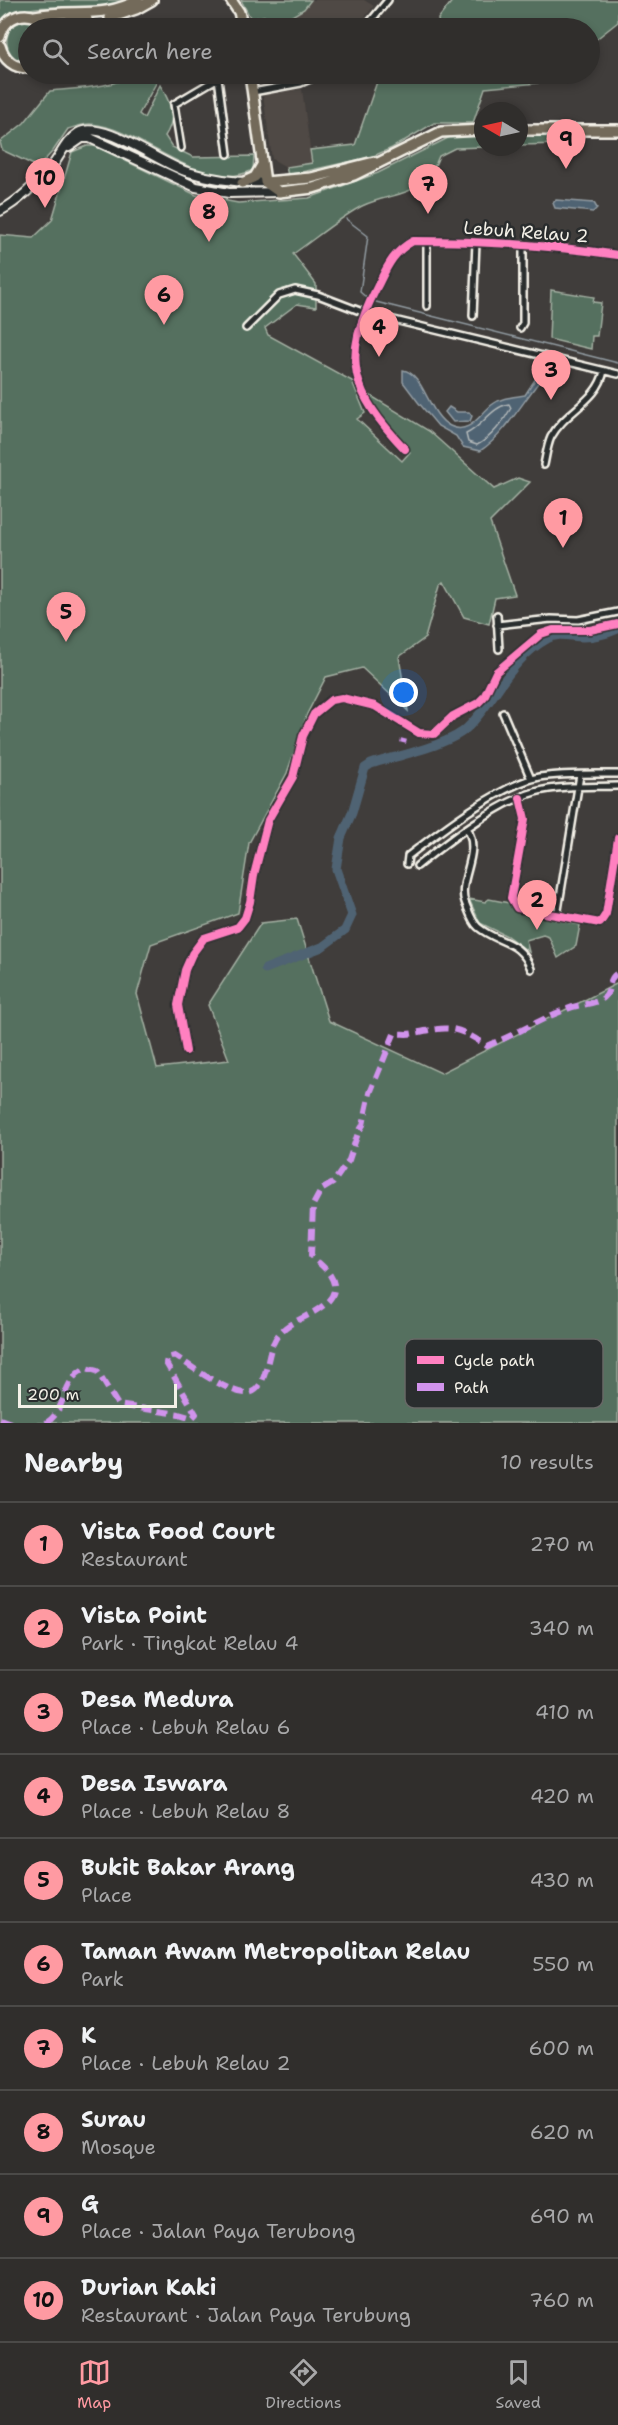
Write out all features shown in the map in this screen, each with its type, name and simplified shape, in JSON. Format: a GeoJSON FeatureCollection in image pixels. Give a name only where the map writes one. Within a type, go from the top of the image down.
{"type":"FeatureCollection","features":[{"type":"Feature","properties":{"kind":"main road"},"geometry":{"type":"LineString","coordinates":[[36,16],[46,13],[108,12],[138,0]]}},
{"type":"Feature","properties":{"kind":"main road"},"geometry":{"type":"LineString","coordinates":[[109,18],[122,15],[152,0]]}},
{"type":"Feature","properties":{"kind":"main road"},"geometry":{"type":"LineString","coordinates":[[231,0],[240,18]]}},
{"type":"Feature","properties":{"kind":"main road"},"geometry":{"type":"LineString","coordinates":[[0,37],[5,25],[11,19],[27,14],[40,18]]}},
{"type":"Feature","properties":{"kind":"main road"},"geometry":{"type":"LineString","coordinates":[[0,46],[5,58],[18,67]]}},
{"type":"Feature","properties":{"kind":"main road"},"geometry":{"type":"LineString","coordinates":[[248,194],[260,190],[265,182],[252,84]]}},
{"type":"Feature","properties":{"kind":"main road"},"geometry":{"type":"LineString","coordinates":[[62,151],[75,142],[90,138],[196,187],[229,194],[248,194],[313,188],[354,175],[441,132],[474,130]]}},
{"type":"Feature","properties":{"kind":"main road"},"geometry":{"type":"LineString","coordinates":[[528,130],[618,130]]}},
{"type":"Feature","properties":{"kind":"main road"},"geometry":{"type":"LineString","coordinates":[[0,211],[29,189],[66,144],[76,134],[84,131],[103,132],[184,171],[222,181],[242,183],[311,178],[390,159]]}},
{"type":"Feature","properties":{"kind":"main road"},"geometry":{"type":"LineString","coordinates":[[262,165],[270,173],[287,181]]}},
{"type":"Feature","properties":{"kind":"main road"},"geometry":{"type":"LineString","coordinates":[[242,183],[255,177],[262,165]]}},
{"type":"Feature","properties":{"kind":"main road"},"geometry":{"type":"LineString","coordinates":[[265,182],[279,192]]}},
{"type":"Feature","properties":{"kind":"street"},"geometry":{"type":"LineString","coordinates":[[373,18],[388,0]]}},
{"type":"Feature","properties":{"kind":"street"},"geometry":{"type":"LineString","coordinates":[[180,148],[174,104],[208,84]]}},
{"type":"Feature","properties":{"kind":"street"},"geometry":{"type":"LineString","coordinates":[[219,84],[228,154]]}},
{"type":"Feature","properties":{"kind":"street"},"geometry":{"type":"LineString","coordinates":[[253,92],[296,84]]}},
{"type":"Feature","properties":{"kind":"street","name":"Lebuh Relau 2"},"geometry":{"type":"LineString","coordinates":[[405,448],[378,421],[362,393],[355,357],[357,337],[365,313],[393,255],[401,247],[413,241],[476,242],[558,246],[618,255]]}},
{"type":"Feature","properties":{"kind":"street"},"geometry":{"type":"LineString","coordinates":[[427,241],[427,306]]}},
{"type":"Feature","properties":{"kind":"street"},"geometry":{"type":"LineString","coordinates":[[473,316],[476,242]]}},
{"type":"Feature","properties":{"kind":"street"},"geometry":{"type":"LineString","coordinates":[[520,328],[523,323],[523,244]]}},
{"type":"Feature","properties":{"kind":"street"},"geometry":{"type":"LineString","coordinates":[[246,328],[279,294],[295,290],[365,313],[618,374]]}},
{"type":"Feature","properties":{"kind":"street"},"geometry":{"type":"LineString","coordinates":[[544,465],[552,434],[597,390],[604,371]]}},
{"type":"Feature","properties":{"kind":"street"},"geometry":{"type":"LineString","coordinates":[[497,625],[551,619],[578,620],[618,612]]}},
{"type":"Feature","properties":{"kind":"street"},"geometry":{"type":"LineString","coordinates":[[496,615],[499,649]]}},
{"type":"Feature","properties":{"kind":"street"},"geometry":{"type":"LineString","coordinates":[[186,1052],[178,1005],[185,970],[192,954],[204,938],[238,927],[245,918],[268,820],[293,777],[303,736],[320,707],[331,700],[342,698],[375,706],[419,733],[434,734],[453,716],[484,698],[496,672],[541,634],[553,630],[590,630],[618,624]]}},
{"type":"Feature","properties":{"kind":"street"},"geometry":{"type":"LineString","coordinates":[[502,713],[531,779]]}},
{"type":"Feature","properties":{"kind":"street"},"geometry":{"type":"LineString","coordinates":[[407,864],[408,856],[441,830],[480,805],[531,779],[618,774]]}},
{"type":"Feature","properties":{"kind":"street"},"geometry":{"type":"LineString","coordinates":[[557,916],[580,775]]}},
{"type":"Feature","properties":{"kind":"street"},"geometry":{"type":"LineString","coordinates":[[417,866],[467,829],[532,792],[555,788],[618,786]]}},
{"type":"Feature","properties":{"kind":"street"},"geometry":{"type":"LineString","coordinates":[[520,798],[525,819],[512,903],[517,908],[595,924],[603,920],[618,838]]}},
{"type":"Feature","properties":{"kind":"street"},"geometry":{"type":"LineString","coordinates":[[467,829],[473,841],[464,900],[476,926],[502,939],[525,955],[531,969]]}},
{"type":"Feature","properties":{"kind":"shaded area"},"geometry":{"type":"Polygon","coordinates":[[[311,0],[364,0],[374,6],[364,18],[289,18],[304,9],[311,0]]]}},
{"type":"Feature","properties":{"kind":"shaded area"},"geometry":{"type":"Polygon","coordinates":[[[302,89],[312,163],[286,167],[272,159],[263,94],[302,89]]]}},
{"type":"Feature","properties":{"kind":"green space"},"geometry":{"type":"Polygon","coordinates":[[[0,0],[126,0],[98,7],[33,8],[10,15],[0,22],[0,0]]]}},
{"type":"Feature","properties":{"kind":"green space"},"geometry":{"type":"Polygon","coordinates":[[[241,0],[311,0],[304,9],[289,18],[265,18],[264,16],[250,18],[241,0]]]}},
{"type":"Feature","properties":{"kind":"green space"},"geometry":{"type":"Polygon","coordinates":[[[453,0],[618,0],[618,22],[600,36],[600,18],[439,18],[453,0]]]}},
{"type":"Feature","properties":{"kind":"green space"},"geometry":{"type":"Polygon","coordinates":[[[18,23],[18,59],[8,49],[7,39],[11,27],[18,23]]]}},
{"type":"Feature","properties":{"kind":"green space"},"geometry":{"type":"Polygon","coordinates":[[[156,84],[139,114],[144,118],[160,85],[171,110],[171,123],[165,136],[172,147],[193,157],[254,156],[253,170],[233,176],[213,174],[192,168],[111,128],[91,124],[68,129],[53,151],[38,167],[2,150],[0,142],[24,123],[50,91],[106,85],[156,84]]]}},
{"type":"Feature","properties":{"kind":"green space"},"geometry":{"type":"Polygon","coordinates":[[[376,84],[527,84],[485,88],[480,102],[474,102],[473,123],[434,123],[392,148],[371,157],[288,175],[286,167],[312,163],[310,150],[355,145],[376,84]]]}},
{"type":"Feature","properties":{"kind":"green space"},"geometry":{"type":"Polygon","coordinates":[[[528,134],[566,134],[565,144],[528,145],[528,134]]]}},
{"type":"Feature","properties":{"kind":"green space"},"geometry":{"type":"Polygon","coordinates":[[[474,135],[474,147],[455,148],[439,156],[433,170],[417,187],[354,210],[293,254],[316,284],[316,307],[297,304],[265,328],[268,335],[352,381],[365,413],[357,419],[402,461],[410,452],[377,416],[368,394],[429,431],[494,489],[518,478],[530,482],[490,522],[515,595],[495,598],[489,624],[464,617],[444,581],[440,585],[425,638],[399,657],[408,711],[362,668],[326,677],[307,714],[287,773],[249,843],[238,913],[151,944],[137,994],[157,1068],[229,1060],[208,1005],[261,923],[297,919],[329,1021],[441,1073],[618,983],[618,1423],[0,1423],[0,235],[33,238],[52,220],[72,152],[87,146],[95,146],[196,195],[238,203],[309,198],[378,173],[450,137],[474,135]]]}},
{"type":"Feature","properties":{"kind":"green space"},"geometry":{"type":"Polygon","coordinates":[[[551,290],[594,297],[593,302],[601,303],[597,336],[592,336],[591,349],[549,339],[551,290]]]}},
{"type":"Feature","properties":{"kind":"green space"},"geometry":{"type":"Polygon","coordinates":[[[469,899],[485,902],[489,899],[509,903],[516,911],[580,925],[576,946],[558,958],[549,937],[543,935],[526,940],[529,952],[507,936],[480,923],[469,899]]]}},
{"type":"Feature","properties":{"kind":"water"},"geometry":{"type":"Polygon","coordinates":[[[556,200],[594,203],[597,208],[593,212],[555,208],[553,203],[556,200]]]}},
{"type":"Feature","properties":{"kind":"water"},"geometry":{"type":"Polygon","coordinates":[[[403,370],[416,378],[443,421],[457,428],[469,426],[497,402],[525,395],[538,375],[543,371],[545,374],[498,436],[480,451],[463,447],[456,436],[438,426],[403,382],[403,370]]]}},
{"type":"Feature","properties":{"kind":"water"},"geometry":{"type":"Polygon","coordinates":[[[449,407],[457,412],[469,412],[472,416],[470,421],[453,422],[445,412],[449,407]]]}},
{"type":"Feature","properties":{"kind":"waterway"},"geometry":{"type":"LineString","coordinates":[[346,219],[368,236],[360,292],[368,299]]}},
{"type":"Feature","properties":{"kind":"waterway"},"geometry":{"type":"LineString","coordinates":[[372,301],[618,363]]}},
{"type":"Feature","properties":{"kind":"waterway"},"geometry":{"type":"LineString","coordinates":[[265,969],[322,947],[345,930],[352,915],[336,869],[341,838],[352,813],[365,768],[371,764],[436,745],[460,733],[478,716],[523,657],[547,639],[560,635],[592,636],[618,629]]}},
{"type":"Feature","properties":{"kind":"marked path"},"geometry":{"type":"LineString","coordinates":[[403,743],[404,739]]}},
{"type":"Feature","properties":{"kind":"marked path"},"geometry":{"type":"LineString","coordinates":[[46,1423],[58,1411],[72,1380],[86,1368],[97,1371],[118,1405],[192,1418],[196,1414],[166,1363],[167,1358],[175,1356],[211,1379],[232,1389],[248,1393],[255,1390],[263,1379],[271,1348],[282,1330],[314,1312],[329,1300],[333,1293],[334,1284],[330,1275],[311,1255],[313,1205],[321,1190],[333,1183],[349,1160],[363,1125],[370,1093],[394,1034],[411,1034],[445,1028],[467,1034],[487,1046],[571,1007],[602,999],[607,993],[612,978],[618,973]]}},
{"type":"Feature","properties":{"kind":"marked path"},"geometry":{"type":"LineString","coordinates":[[0,1419],[11,1423]]}},
{"type":"Feature","properties":{"kind":"cycle path"},"geometry":{"type":"LineString","coordinates":[[405,449],[387,429],[363,392],[357,374],[355,355],[365,312],[388,267],[400,250],[413,241],[439,241],[541,246],[618,255]]}},
{"type":"Feature","properties":{"kind":"cycle path"},"geometry":{"type":"LineString","coordinates":[[186,1051],[178,1005],[185,970],[192,954],[204,938],[238,927],[245,918],[268,820],[293,777],[303,736],[314,714],[331,700],[342,698],[375,706],[419,733],[434,734],[453,716],[478,703],[484,697],[496,672],[541,634],[553,630],[590,630],[618,624]]}},
{"type":"Feature","properties":{"kind":"cycle path"},"geometry":{"type":"LineString","coordinates":[[520,798],[525,819],[511,898],[517,908],[600,923],[606,914],[618,838]]}},
{"type":"Feature","properties":{"kind":"place","name":"G"},"geometry":{"type":"Point","coordinates":[566,169]}},
{"type":"Feature","properties":{"kind":"place","name":"Durian Kaki"},"geometry":{"type":"Point","coordinates":[45,208]}},
{"type":"Feature","properties":{"kind":"place","name":"K"},"geometry":{"type":"Point","coordinates":[428,214]}},
{"type":"Feature","properties":{"kind":"place","name":"Surau"},"geometry":{"type":"Point","coordinates":[209,242]}},
{"type":"Feature","properties":{"kind":"place","name":"Taman Awam Metropolitan Relau"},"geometry":{"type":"Point","coordinates":[164,325]}},
{"type":"Feature","properties":{"kind":"place","name":"Desa Iswara"},"geometry":{"type":"Point","coordinates":[379,357]}},
{"type":"Feature","properties":{"kind":"place","name":"Desa Medura"},"geometry":{"type":"Point","coordinates":[551,400]}},
{"type":"Feature","properties":{"kind":"place","name":"Vista Food Court"},"geometry":{"type":"Point","coordinates":[563,548]}},
{"type":"Feature","properties":{"kind":"place","name":"Bukit Bakar Arang"},"geometry":{"type":"Point","coordinates":[66,642]}},
{"type":"Feature","properties":{"kind":"place","name":"Vista Point"},"geometry":{"type":"Point","coordinates":[537,930]}}]}
